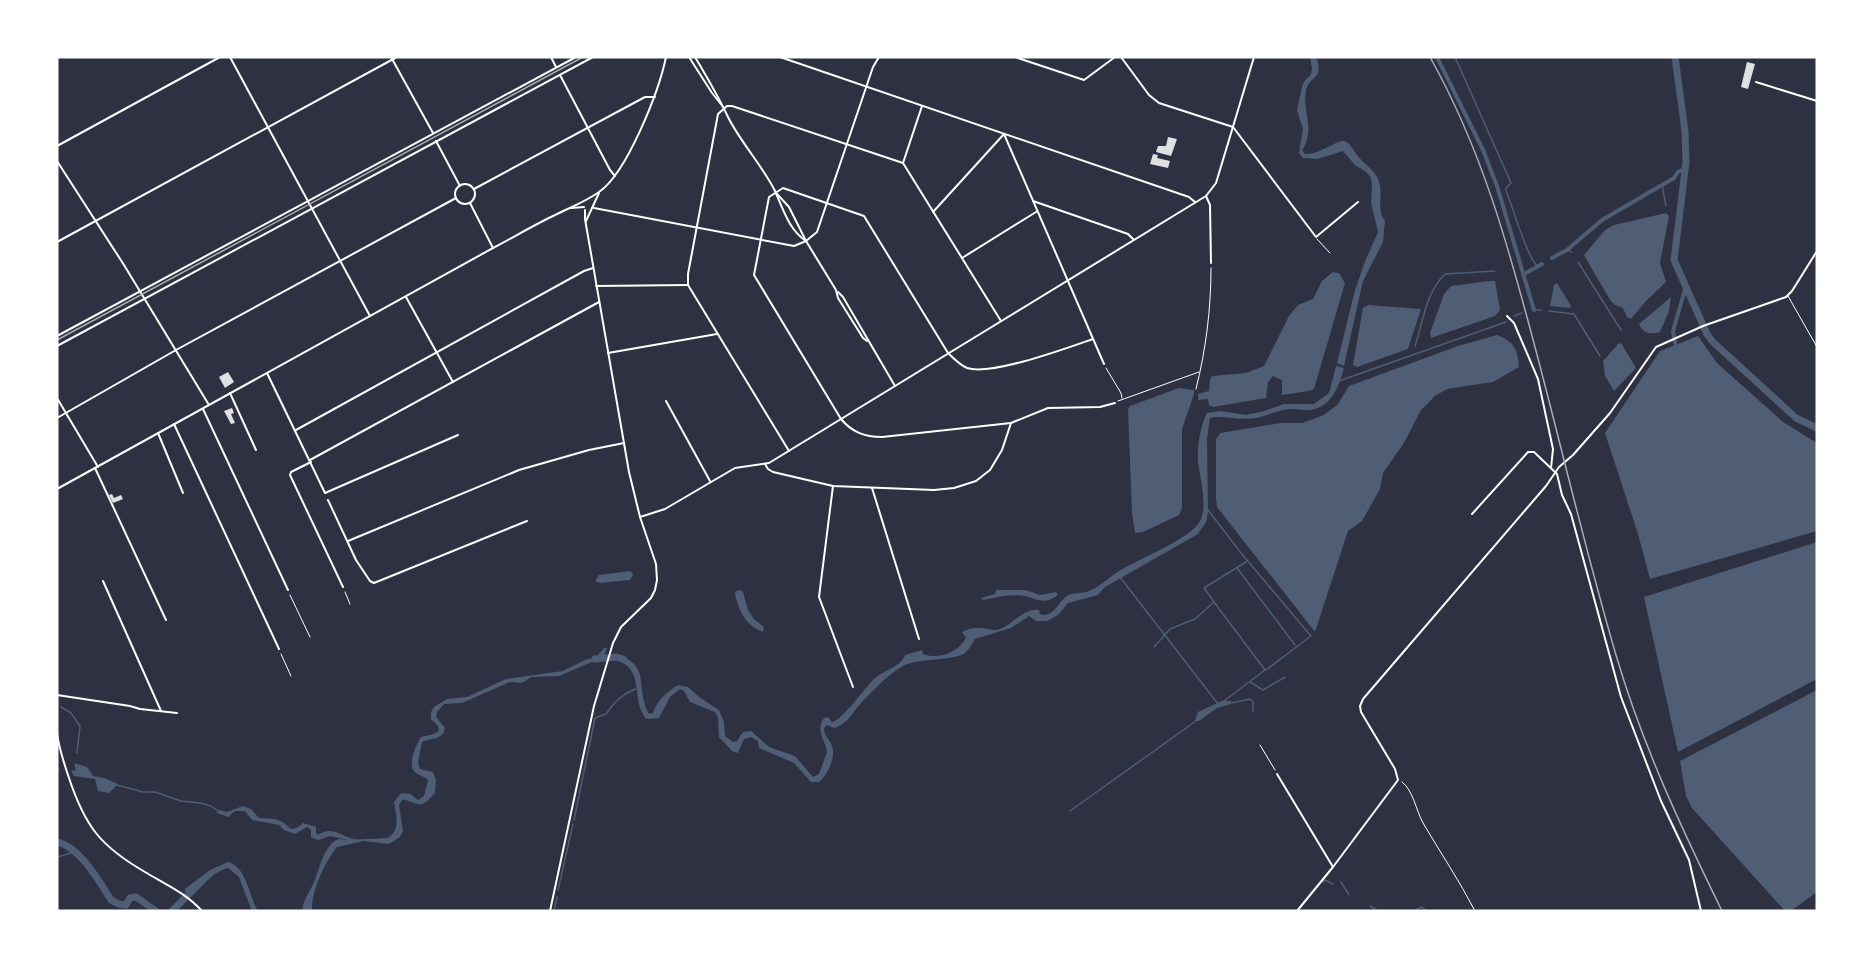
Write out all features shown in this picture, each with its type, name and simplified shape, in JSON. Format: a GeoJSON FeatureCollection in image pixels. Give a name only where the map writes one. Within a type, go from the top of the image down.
{"type":"FeatureCollection","features":[{"type":"Feature","properties":{"kind":"street"},"geometry":{"type":"LineString","coordinates":[[57,146],[220,57]]}},
{"type":"Feature","properties":{"kind":"street"},"geometry":{"type":"LineString","coordinates":[[230,57],[370,316]]}},
{"type":"Feature","properties":{"kind":"street"},"geometry":{"type":"LineString","coordinates":[[57,242],[397,57]]}},
{"type":"Feature","properties":{"kind":"street"},"geometry":{"type":"LineString","coordinates":[[551,57],[556,67]]}},
{"type":"Feature","properties":{"kind":"street"},"geometry":{"type":"LineString","coordinates":[[57,336],[576,57]]}},
{"type":"Feature","properties":{"kind":"street"},"geometry":{"type":"LineString","coordinates":[[57,346],[592,57]]}},
{"type":"Feature","properties":{"kind":"street"},"geometry":{"type":"LineString","coordinates":[[550,911],[592,714],[613,643],[618,630],[651,598],[657,585],[656,564],[640,517],[624,443],[584,207],[589,199],[615,176],[655,97],[666,57]]}},
{"type":"Feature","properties":{"kind":"street"},"geometry":{"type":"LineString","coordinates":[[689,57],[724,108]]}},
{"type":"Feature","properties":{"kind":"street"},"geometry":{"type":"LineString","coordinates":[[695,57],[775,192],[793,227],[806,241]]}},
{"type":"Feature","properties":{"kind":"street"},"geometry":{"type":"LineString","coordinates":[[780,57],[1189,197],[1195,202]]}},
{"type":"Feature","properties":{"kind":"street"},"geometry":{"type":"LineString","coordinates":[[586,221],[590,211],[594,208],[794,246],[806,241],[817,232],[866,86],[879,57]]}},
{"type":"Feature","properties":{"kind":"street"},"geometry":{"type":"LineString","coordinates":[[1015,57],[1084,80],[1115,57]]}},
{"type":"Feature","properties":{"kind":"street"},"geometry":{"type":"LineString","coordinates":[[1121,57],[1149,95],[1159,103],[1233,127],[1316,237],[1358,202]]}},
{"type":"Feature","properties":{"kind":"street"},"geometry":{"type":"LineString","coordinates":[[640,517],[665,509],[739,466],[765,464],[789,451],[1206,196],[1216,183],[1254,57]]}},
{"type":"Feature","properties":{"kind":"street"},"geometry":{"type":"LineString","coordinates":[[392,58],[433,134]]}},
{"type":"Feature","properties":{"kind":"street"},"geometry":{"type":"LineString","coordinates":[[560,74],[615,176]]}},
{"type":"Feature","properties":{"kind":"street"},"geometry":{"type":"LineString","coordinates":[[1756,82],[1817,101]]}},
{"type":"Feature","properties":{"kind":"street"},"geometry":{"type":"LineString","coordinates":[[474,189],[645,97],[655,97]]}},
{"type":"Feature","properties":{"kind":"street"},"geometry":{"type":"LineString","coordinates":[[903,163],[922,105]]}},
{"type":"Feature","properties":{"kind":"street"},"geometry":{"type":"LineString","coordinates":[[789,451],[688,285],[696,228],[718,114],[724,108],[732,106],[903,163],[1000,321]]}},
{"type":"Feature","properties":{"kind":"street"},"geometry":{"type":"LineString","coordinates":[[1004,134],[1104,364]]}},
{"type":"Feature","properties":{"kind":"street"},"geometry":{"type":"LineString","coordinates":[[933,212],[1004,134]]}},
{"type":"Feature","properties":{"kind":"street"},"geometry":{"type":"LineString","coordinates":[[436,141],[459,186]]}},
{"type":"Feature","properties":{"kind":"street"},"geometry":{"type":"LineString","coordinates":[[57,161],[209,405]]}},
{"type":"Feature","properties":{"kind":"street"},"geometry":{"type":"LineString","coordinates":[[459,186],[468,184],[474,189],[475,196],[470,203]]}},
{"type":"Feature","properties":{"kind":"street"},"geometry":{"type":"LineString","coordinates":[[459,186],[455,194],[456,198],[460,203],[470,203]]}},
{"type":"Feature","properties":{"kind":"street"},"geometry":{"type":"LineString","coordinates":[[1093,339],[1044,355],[986,368],[967,368],[948,353],[864,216],[782,188],[770,195],[754,272],[755,277],[841,419],[855,432],[872,437],[1011,423],[1048,408],[1101,407],[1114,403]]}},
{"type":"Feature","properties":{"kind":"street"},"geometry":{"type":"LineString","coordinates":[[782,198],[783,193],[788,190]]}},
{"type":"Feature","properties":{"kind":"street"},"geometry":{"type":"LineString","coordinates":[[594,208],[599,192]]}},
{"type":"Feature","properties":{"kind":"street"},"geometry":{"type":"LineString","coordinates":[[775,192],[782,198],[799,223],[806,241],[836,291],[843,297],[866,336],[867,342],[895,386]]}},
{"type":"Feature","properties":{"kind":"street"},"geometry":{"type":"LineString","coordinates":[[1206,196],[1210,205],[1211,263]]}},
{"type":"Feature","properties":{"kind":"street"},"geometry":{"type":"LineString","coordinates":[[57,418],[176,350],[456,198]]}},
{"type":"Feature","properties":{"kind":"street"},"geometry":{"type":"LineString","coordinates":[[589,199],[594,202]]}},
{"type":"Feature","properties":{"kind":"street"},"geometry":{"type":"LineString","coordinates":[[768,203],[770,199],[778,200]]}},
{"type":"Feature","properties":{"kind":"street"},"geometry":{"type":"LineString","coordinates":[[1033,201],[1128,234],[1134,240]]}},
{"type":"Feature","properties":{"kind":"street"},"geometry":{"type":"LineString","coordinates":[[470,203],[494,248]]}},
{"type":"Feature","properties":{"kind":"street"},"geometry":{"type":"LineString","coordinates":[[57,489],[554,215],[572,208],[584,207],[590,211]]}},
{"type":"Feature","properties":{"kind":"street"},"geometry":{"type":"LineString","coordinates":[[962,258],[1037,212]]}},
{"type":"Feature","properties":{"kind":"street"},"geometry":{"type":"LineString","coordinates":[[1297,911],[1398,780],[1395,769],[1362,716],[1361,702],[1546,486],[1554,472],[1581,447],[1610,413],[1654,350],[1670,339],[1697,328],[1788,296],[1817,251]]}},
{"type":"Feature","properties":{"kind":"street"},"geometry":{"type":"LineString","coordinates":[[296,430],[593,268]]}},
{"type":"Feature","properties":{"kind":"street"},"geometry":{"type":"LineString","coordinates":[[596,286],[688,285]]}},
{"type":"Feature","properties":{"kind":"street"},"geometry":{"type":"LineString","coordinates":[[406,297],[453,382]]}},
{"type":"Feature","properties":{"kind":"street"},"geometry":{"type":"LineString","coordinates":[[343,587],[291,477],[291,472],[599,302]]}},
{"type":"Feature","properties":{"kind":"street"},"geometry":{"type":"LineString","coordinates":[[1507,316],[1514,323],[1538,379],[1553,449],[1551,469]]}},
{"type":"Feature","properties":{"kind":"street"},"geometry":{"type":"LineString","coordinates":[[608,353],[717,334]]}},
{"type":"Feature","properties":{"kind":"street"},"geometry":{"type":"LineString","coordinates":[[267,373],[325,493],[458,435]]}},
{"type":"Feature","properties":{"kind":"street"},"geometry":{"type":"LineString","coordinates":[[230,393],[256,450]]}},
{"type":"Feature","properties":{"kind":"street"},"geometry":{"type":"LineString","coordinates":[[57,398],[96,467],[166,620]]}},
{"type":"Feature","properties":{"kind":"street"},"geometry":{"type":"LineString","coordinates":[[666,401],[710,481]]}},
{"type":"Feature","properties":{"kind":"street"},"geometry":{"type":"LineString","coordinates":[[203,409],[288,590]]}},
{"type":"Feature","properties":{"kind":"street"},"geometry":{"type":"LineString","coordinates":[[765,464],[768,470],[773,472],[833,486],[948,489],[976,481],[990,471],[998,458],[1011,423]]}},
{"type":"Feature","properties":{"kind":"street"},"geometry":{"type":"LineString","coordinates":[[174,424],[279,649]]}},
{"type":"Feature","properties":{"kind":"street"},"geometry":{"type":"LineString","coordinates":[[158,433],[183,493]]}},
{"type":"Feature","properties":{"kind":"street"},"geometry":{"type":"LineString","coordinates":[[348,541],[519,470],[589,450],[624,443]]}},
{"type":"Feature","properties":{"kind":"street"},"geometry":{"type":"LineString","coordinates":[[1472,514],[1526,453],[1534,452],[1558,476],[1562,495],[1571,514],[1621,697],[1661,801],[1689,860],[1701,911]]}},
{"type":"Feature","properties":{"kind":"street"},"geometry":{"type":"LineString","coordinates":[[833,486],[819,597],[853,687]]}},
{"type":"Feature","properties":{"kind":"street"},"geometry":{"type":"LineString","coordinates":[[872,488],[919,639]]}},
{"type":"Feature","properties":{"kind":"street"},"geometry":{"type":"LineString","coordinates":[[328,500],[365,575],[374,583],[526,521]]}},
{"type":"Feature","properties":{"kind":"street"},"geometry":{"type":"LineString","coordinates":[[103,581],[161,711]]}},
{"type":"Feature","properties":{"kind":"street"},"geometry":{"type":"LineString","coordinates":[[57,695],[177,713]]}},
{"type":"Feature","properties":{"kind":"street"},"geometry":{"type":"LineString","coordinates":[[57,733],[62,758],[78,806],[90,827],[124,859],[179,891],[202,911]]}},
{"type":"Feature","properties":{"kind":"street"},"geometry":{"type":"LineString","coordinates":[[1277,774],[1333,867]]}},
{"type":"Feature","properties":{"kind":"lane"},"geometry":{"type":"LineString","coordinates":[[1316,237],[1330,253]]}},
{"type":"Feature","properties":{"kind":"lane"},"geometry":{"type":"LineString","coordinates":[[1788,296],[1817,347]]}},
{"type":"Feature","properties":{"kind":"path"},"geometry":{"type":"LineString","coordinates":[[1196,389],[1201,372],[1211,304],[1211,263]]}},
{"type":"Feature","properties":{"kind":"path"},"geometry":{"type":"LineString","coordinates":[[1104,364],[1121,393],[1122,400]]}},
{"type":"Feature","properties":{"kind":"path"},"geometry":{"type":"LineString","coordinates":[[1114,403],[1201,372]]}},
{"type":"Feature","properties":{"kind":"path"},"geometry":{"type":"LineString","coordinates":[[343,587],[350,604]]}},
{"type":"Feature","properties":{"kind":"path"},"geometry":{"type":"LineString","coordinates":[[288,590],[310,637]]}},
{"type":"Feature","properties":{"kind":"path"},"geometry":{"type":"LineString","coordinates":[[279,649],[291,676]]}},
{"type":"Feature","properties":{"kind":"path"},"geometry":{"type":"LineString","coordinates":[[1260,745],[1277,774]]}},
{"type":"Feature","properties":{"kind":"path"},"geometry":{"type":"LineString","coordinates":[[1398,780],[1407,787],[1419,815],[1475,911]]}},
{"type":"Feature","properties":{"kind":"water"},"geometry":{"type":"Polygon","coordinates":[[[1310,57],[1316,57],[1319,69],[1306,90],[1308,135],[1302,150],[1305,154],[1311,154],[1342,141],[1349,143],[1378,180],[1381,213],[1385,221],[1383,242],[1363,281],[1344,366],[1337,363],[1355,290],[1378,232],[1371,203],[1372,184],[1366,172],[1355,165],[1343,151],[1318,159],[1303,158],[1299,153],[1303,129],[1297,110],[1303,83],[1311,74],[1310,57]]]}},
{"type":"Feature","properties":{"kind":"water"},"geometry":{"type":"Polygon","coordinates":[[[1666,213],[1669,216],[1660,263],[1666,282],[1631,319],[1627,317],[1623,308],[1610,300],[1584,255],[1605,230],[1614,225],[1666,213]]]}},
{"type":"Feature","properties":{"kind":"water"},"geometry":{"type":"Polygon","coordinates":[[[1333,272],[1339,273],[1345,283],[1314,389],[1282,395],[1282,380],[1273,376],[1268,382],[1266,398],[1213,407],[1209,405],[1208,399],[1198,400],[1198,394],[1209,391],[1212,376],[1246,373],[1264,366],[1289,316],[1298,305],[1313,299],[1322,281],[1333,272]]]}},
{"type":"Feature","properties":{"kind":"water"},"geometry":{"type":"Polygon","coordinates":[[[1495,281],[1500,310],[1495,316],[1431,338],[1430,333],[1444,294],[1451,286],[1495,281]]]}},
{"type":"Feature","properties":{"kind":"water"},"geometry":{"type":"Polygon","coordinates":[[[1557,283],[1571,306],[1570,308],[1550,306],[1554,285],[1557,283]]]}},
{"type":"Feature","properties":{"kind":"water"},"geometry":{"type":"Polygon","coordinates":[[[1671,297],[1669,311],[1660,332],[1645,331],[1639,324],[1671,297]]]}},
{"type":"Feature","properties":{"kind":"water"},"geometry":{"type":"Polygon","coordinates":[[[1368,305],[1421,309],[1408,349],[1357,367],[1353,365],[1363,308],[1368,305]]]}},
{"type":"Feature","properties":{"kind":"water"},"geometry":{"type":"Polygon","coordinates":[[[1497,335],[1514,347],[1519,367],[1493,382],[1447,389],[1435,396],[1421,410],[1404,443],[1383,473],[1380,489],[1362,521],[1348,531],[1315,632],[1217,507],[1216,439],[1220,433],[1281,423],[1302,423],[1324,415],[1338,404],[1349,386],[1458,346],[1497,335]]]}},
{"type":"Feature","properties":{"kind":"water"},"geometry":{"type":"Polygon","coordinates":[[[1698,336],[1717,363],[1783,422],[1817,443],[1817,531],[1650,579],[1605,433],[1660,351],[1698,336]]]}},
{"type":"Feature","properties":{"kind":"water"},"geometry":{"type":"Polygon","coordinates":[[[1621,343],[1636,368],[1614,391],[1605,376],[1603,361],[1621,343]]]}},
{"type":"Feature","properties":{"kind":"water"},"geometry":{"type":"Polygon","coordinates":[[[1336,366],[1344,368],[1336,390],[1327,402],[1315,409],[1286,409],[1251,419],[1210,418],[1207,439],[1208,512],[1206,522],[1198,534],[1105,587],[1098,595],[1068,603],[1058,615],[1047,621],[1036,621],[1029,616],[1011,628],[975,639],[968,650],[955,657],[918,661],[903,666],[886,678],[843,724],[834,728],[827,725],[824,728],[832,746],[833,755],[828,770],[819,782],[811,782],[794,763],[759,748],[758,741],[751,737],[744,739],[738,753],[732,751],[719,737],[718,718],[715,712],[690,702],[684,691],[680,689],[670,697],[659,718],[646,719],[638,701],[631,670],[614,659],[616,653],[635,665],[639,671],[649,714],[653,713],[666,694],[678,685],[688,687],[719,710],[724,722],[725,736],[733,742],[737,741],[743,732],[751,731],[769,747],[795,756],[813,777],[819,774],[827,752],[820,731],[824,718],[828,717],[832,722],[837,720],[875,678],[896,665],[905,655],[922,650],[923,654],[929,656],[948,654],[963,643],[966,638],[962,632],[972,628],[1000,629],[1024,613],[1034,610],[1039,610],[1040,614],[1048,614],[1069,595],[1093,589],[1116,573],[1174,542],[1194,528],[1200,521],[1203,508],[1198,450],[1207,413],[1221,411],[1246,415],[1284,404],[1314,404],[1329,393],[1336,366]]]}},
{"type":"Feature","properties":{"kind":"water"},"geometry":{"type":"Polygon","coordinates":[[[1179,388],[1194,390],[1182,429],[1182,508],[1179,515],[1143,532],[1135,533],[1132,513],[1128,409],[1130,406],[1179,388]]]}},
{"type":"Feature","properties":{"kind":"water"},"geometry":{"type":"Polygon","coordinates":[[[1817,542],[1817,679],[1678,752],[1644,597],[1817,542]]]}},
{"type":"Feature","properties":{"kind":"water"},"geometry":{"type":"Polygon","coordinates":[[[631,571],[633,575],[630,580],[600,583],[595,581],[599,575],[631,571]]]}},
{"type":"Feature","properties":{"kind":"water"},"geometry":{"type":"Polygon","coordinates":[[[741,590],[748,610],[764,627],[763,632],[752,626],[741,612],[735,594],[736,591],[741,590]]]}},
{"type":"Feature","properties":{"kind":"water"},"geometry":{"type":"Polygon","coordinates":[[[996,590],[1026,590],[1040,595],[1056,592],[1058,595],[1042,601],[1017,595],[983,600],[981,598],[995,594],[996,590]]]}},
{"type":"Feature","properties":{"kind":"water"},"geometry":{"type":"Polygon","coordinates":[[[604,648],[607,648],[603,659],[559,676],[531,677],[522,683],[510,682],[462,703],[444,704],[436,717],[445,728],[444,732],[439,737],[422,742],[418,763],[420,769],[433,772],[436,780],[435,793],[421,804],[403,799],[399,805],[403,831],[400,837],[389,844],[364,841],[337,847],[320,877],[312,903],[312,911],[302,911],[326,851],[334,841],[348,840],[330,836],[318,840],[311,837],[311,830],[307,827],[295,834],[284,830],[279,825],[252,820],[245,811],[235,811],[228,817],[217,813],[219,810],[227,812],[243,806],[251,809],[259,818],[275,819],[291,829],[303,823],[316,827],[318,835],[333,831],[356,839],[388,838],[395,831],[394,802],[400,794],[410,794],[418,800],[424,796],[428,780],[413,770],[412,761],[421,737],[439,731],[438,726],[431,719],[434,707],[447,699],[467,697],[506,679],[563,671],[596,657],[604,648]]]}},
{"type":"Feature","properties":{"kind":"water"},"geometry":{"type":"Polygon","coordinates":[[[1817,690],[1817,892],[1792,910],[1785,911],[1692,808],[1686,796],[1680,761],[1817,690]]]}},
{"type":"Feature","properties":{"kind":"water"},"geometry":{"type":"Polygon","coordinates":[[[1222,701],[1231,701],[1231,704],[1217,708],[1199,721],[1195,721],[1198,712],[1222,701]]]}},
{"type":"Feature","properties":{"kind":"water"},"geometry":{"type":"Polygon","coordinates":[[[74,763],[87,767],[93,776],[118,784],[109,793],[98,791],[95,779],[74,776],[71,770],[76,771],[74,763]]]}},
{"type":"Feature","properties":{"kind":"water"},"geometry":{"type":"Polygon","coordinates":[[[228,862],[243,875],[258,911],[252,911],[239,877],[228,868],[213,876],[191,897],[185,892],[185,889],[210,870],[228,862]]]}},
{"type":"Feature","properties":{"kind":"building"},"geometry":{"type":"Polygon","coordinates":[[[1747,62],[1755,64],[1748,89],[1741,87],[1747,62]]]}},
{"type":"Feature","properties":{"kind":"building"},"geometry":{"type":"Polygon","coordinates":[[[1168,137],[1177,139],[1171,156],[1156,152],[1158,146],[1166,146],[1168,137]]]}},
{"type":"Feature","properties":{"kind":"building"},"geometry":{"type":"Polygon","coordinates":[[[1153,154],[1158,155],[1157,158],[1170,161],[1168,168],[1150,164],[1153,154]]]}},
{"type":"Feature","properties":{"kind":"building"},"geometry":{"type":"Polygon","coordinates":[[[228,372],[234,382],[225,388],[219,377],[228,372]]]}},
{"type":"Feature","properties":{"kind":"building"},"geometry":{"type":"Polygon","coordinates":[[[232,408],[234,413],[231,414],[235,423],[231,424],[224,411],[232,408]]]}},
{"type":"Feature","properties":{"kind":"building"},"geometry":{"type":"Polygon","coordinates":[[[112,494],[114,498],[121,495],[123,499],[113,503],[109,495],[112,494]]]}},
{"type":"Feature","properties":{"kind":"waterway"},"geometry":{"type":"LineString","coordinates":[[1437,57],[1483,150],[1497,186],[1534,310]]}},
{"type":"Feature","properties":{"kind":"waterway"},"geometry":{"type":"LineString","coordinates":[[1455,57],[1511,183],[1506,191],[1524,242],[1537,266]]}},
{"type":"Feature","properties":{"kind":"waterway"},"geometry":{"type":"LineString","coordinates":[[1675,57],[1685,131],[1686,162],[1674,260],[1707,334],[1713,342],[1796,418],[1817,428]]}},
{"type":"Feature","properties":{"kind":"waterway"},"geometry":{"type":"LineString","coordinates":[[1552,258],[1567,250],[1602,220],[1674,178],[1678,172],[1686,168]]}},
{"type":"Feature","properties":{"kind":"waterway"},"geometry":{"type":"LineString","coordinates":[[1662,185],[1666,206]]}},
{"type":"Feature","properties":{"kind":"waterway"},"geometry":{"type":"LineString","coordinates":[[1568,249],[1571,252]]}},
{"type":"Feature","properties":{"kind":"waterway"},"geometry":{"type":"LineString","coordinates":[[1578,262],[1621,330]]}},
{"type":"Feature","properties":{"kind":"waterway"},"geometry":{"type":"LineString","coordinates":[[1524,274],[1542,264]]}},
{"type":"Feature","properties":{"kind":"waterway"},"geometry":{"type":"LineString","coordinates":[[1415,346],[1429,298],[1445,274],[1495,271]]}},
{"type":"Feature","properties":{"kind":"waterway"},"geometry":{"type":"LineString","coordinates":[[1675,343],[1673,331],[1686,286]]}},
{"type":"Feature","properties":{"kind":"waterway"},"geometry":{"type":"LineString","coordinates":[[1533,310],[1542,310]]}},
{"type":"Feature","properties":{"kind":"waterway"},"geometry":{"type":"LineString","coordinates":[[1549,311],[1574,314],[1600,356]]}},
{"type":"Feature","properties":{"kind":"waterway"},"geometry":{"type":"LineString","coordinates":[[1514,316],[1522,313]]}},
{"type":"Feature","properties":{"kind":"waterway"},"geometry":{"type":"LineString","coordinates":[[1339,381],[1506,322]]}},
{"type":"Feature","properties":{"kind":"waterway"},"geometry":{"type":"LineString","coordinates":[[1208,510],[1311,636],[1266,670]]}},
{"type":"Feature","properties":{"kind":"waterway"},"geometry":{"type":"LineString","coordinates":[[1154,647],[1170,629],[1195,619],[1214,602],[1204,588],[1246,562]]}},
{"type":"Feature","properties":{"kind":"waterway"},"geometry":{"type":"LineString","coordinates":[[1237,568],[1295,645]]}},
{"type":"Feature","properties":{"kind":"waterway"},"geometry":{"type":"LineString","coordinates":[[1120,577],[1218,704]]}},
{"type":"Feature","properties":{"kind":"waterway"},"geometry":{"type":"LineString","coordinates":[[1214,602],[1265,670],[1224,701]]}},
{"type":"Feature","properties":{"kind":"waterway"},"geometry":{"type":"LineString","coordinates":[[595,659],[616,657],[623,659]]}},
{"type":"Feature","properties":{"kind":"waterway"},"geometry":{"type":"LineString","coordinates":[[1250,682],[1263,690],[1285,677]]}},
{"type":"Feature","properties":{"kind":"waterway"},"geometry":{"type":"LineString","coordinates":[[574,820],[595,718],[606,714],[619,699],[635,689]]}},
{"type":"Feature","properties":{"kind":"waterway"},"geometry":{"type":"LineString","coordinates":[[1232,703],[1250,699],[1253,702],[1253,711]]}},
{"type":"Feature","properties":{"kind":"waterway"},"geometry":{"type":"LineString","coordinates":[[61,707],[71,713],[80,726],[77,753]]}},
{"type":"Feature","properties":{"kind":"waterway"},"geometry":{"type":"LineString","coordinates":[[1070,811],[1196,721]]}},
{"type":"Feature","properties":{"kind":"waterway"},"geometry":{"type":"LineString","coordinates":[[117,785],[143,792],[155,792],[181,801],[200,803],[218,811]]}},
{"type":"Feature","properties":{"kind":"waterway"},"geometry":{"type":"LineString","coordinates":[[558,890],[573,824]]}},
{"type":"Feature","properties":{"kind":"waterway"},"geometry":{"type":"LineString","coordinates":[[57,842],[73,850],[81,858],[111,900],[126,905],[130,898],[136,897],[156,911]]}},
{"type":"Feature","properties":{"kind":"waterway"},"geometry":{"type":"LineString","coordinates":[[57,861],[58,857],[77,851]]}},
{"type":"Feature","properties":{"kind":"waterway"},"geometry":{"type":"LineString","coordinates":[[1323,882],[1325,880],[1333,884]]}},
{"type":"Feature","properties":{"kind":"waterway"},"geometry":{"type":"LineString","coordinates":[[1341,882],[1349,895]]}},
{"type":"Feature","properties":{"kind":"waterway"},"geometry":{"type":"LineString","coordinates":[[172,911],[194,889]]}},
{"type":"Feature","properties":{"kind":"waterway"},"geometry":{"type":"LineString","coordinates":[[554,911],[557,897]]}},
{"type":"Feature","properties":{"kind":"waterway"},"geometry":{"type":"LineString","coordinates":[[1370,906],[1378,911]]}},
{"type":"Feature","properties":{"kind":"waterway"},"geometry":{"type":"LineString","coordinates":[[1413,911],[1422,907],[1426,911]]}},
{"type":"Feature","properties":{"kind":"railway"},"geometry":{"type":"LineString","coordinates":[[57,340],[583,57]]}},
{"type":"Feature","properties":{"kind":"railway"},"geometry":{"type":"LineString","coordinates":[[1430,57],[1465,127],[1504,235],[1594,578],[1626,688],[1663,785],[1722,911]]}}]}
